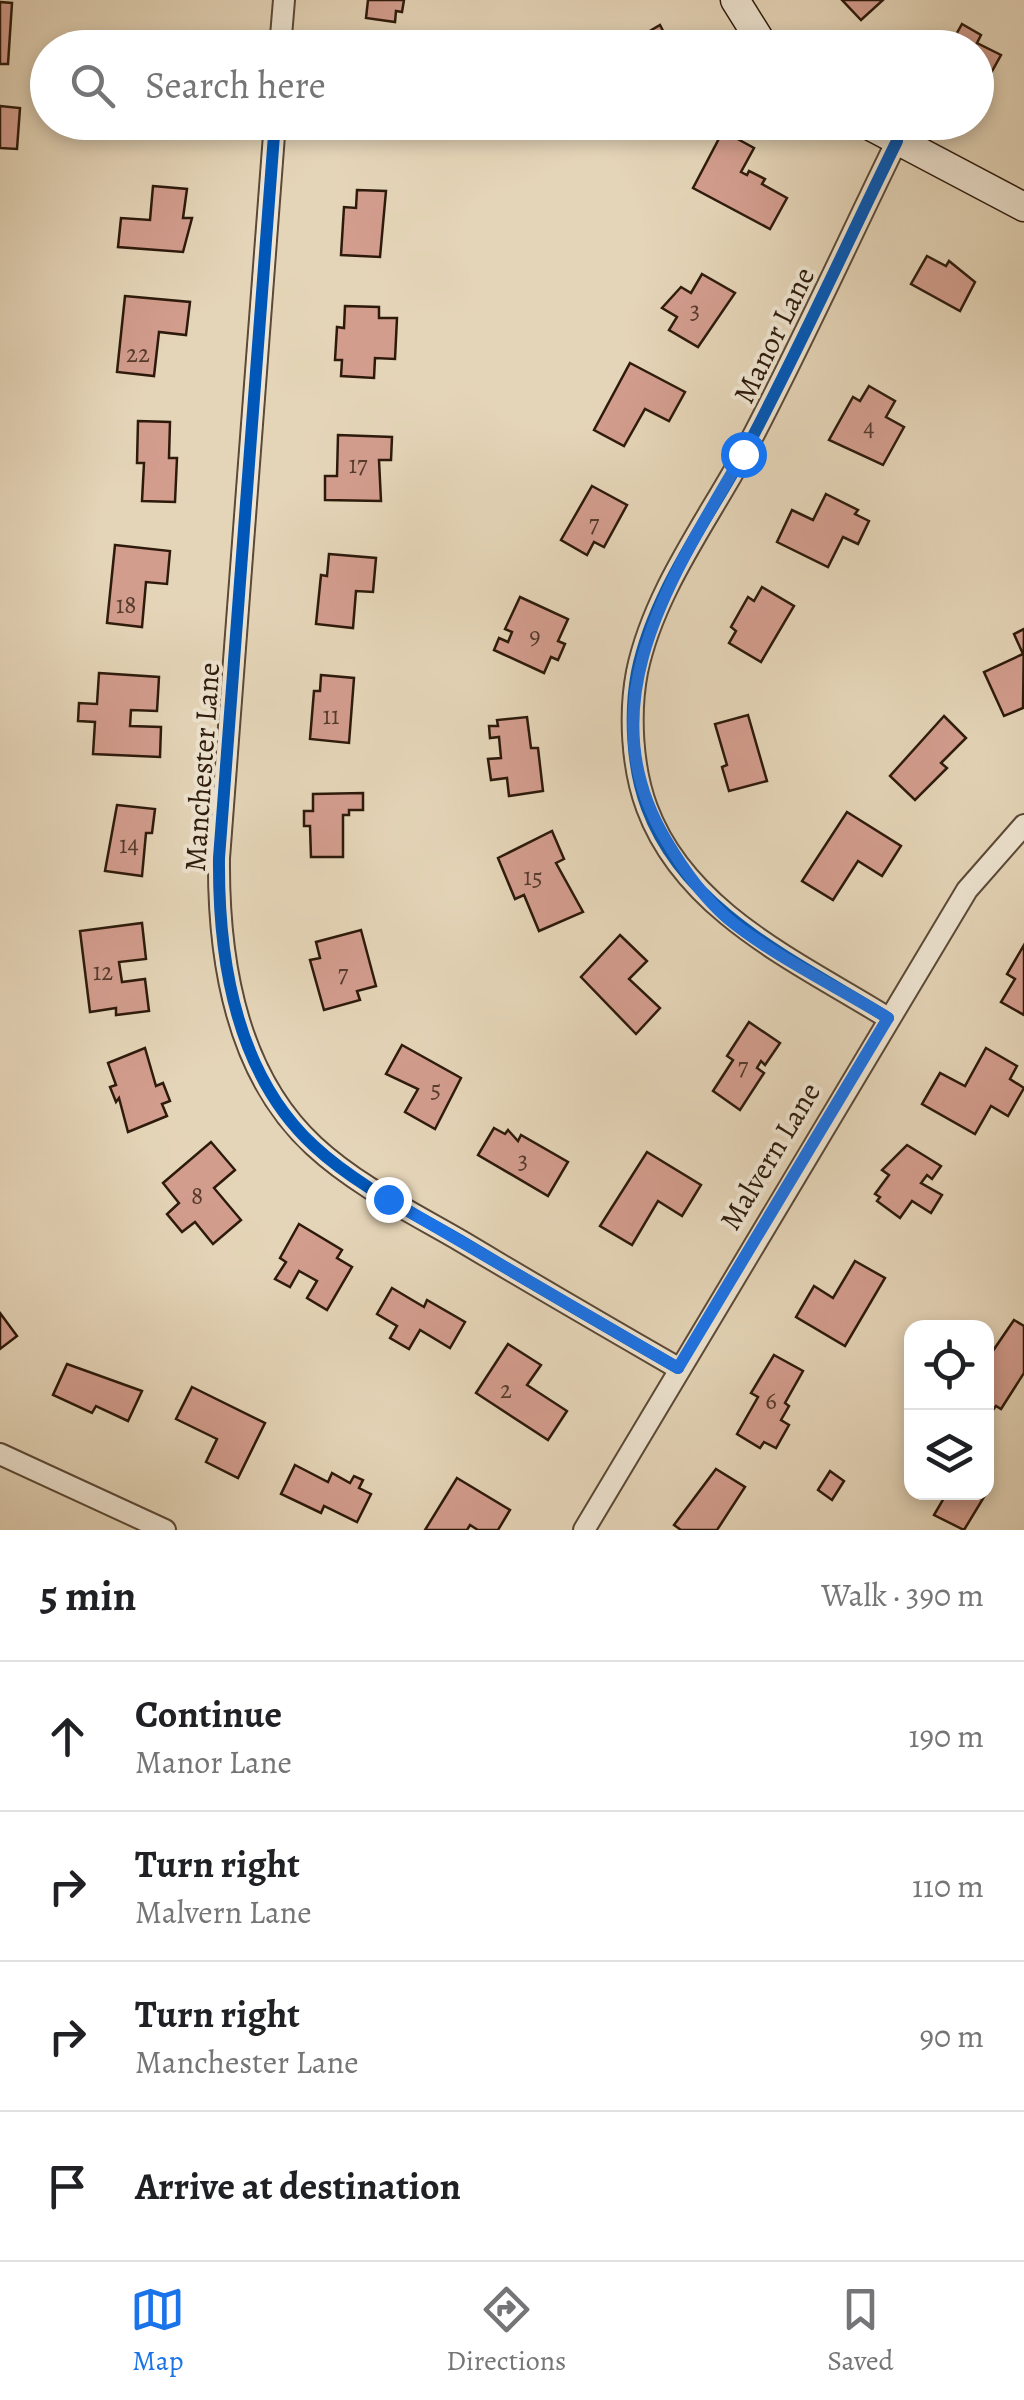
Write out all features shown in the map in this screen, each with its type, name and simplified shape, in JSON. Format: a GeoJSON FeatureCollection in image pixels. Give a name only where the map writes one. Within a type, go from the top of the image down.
{"type":"FeatureCollection","features":[{"type":"Feature","properties":{"kind":"street"},"geometry":{"type":"LineString","coordinates":[[282,30],[284,0]]}},
{"type":"Feature","properties":{"kind":"street"},"geometry":{"type":"LineString","coordinates":[[735,0],[754,30]]}},
{"type":"Feature","properties":{"kind":"street","name":"Manchester Lane"},"geometry":{"type":"LineString","coordinates":[[275,140],[219,858],[221,940],[236,1015],[284,1112],[313,1146],[388,1199],[678,1368]]}},
{"type":"Feature","properties":{"kind":"street"},"geometry":{"type":"LineString","coordinates":[[897,141],[1024,207]]}},
{"type":"Feature","properties":{"kind":"street","name":"Manor Lane"},"geometry":{"type":"LineString","coordinates":[[888,1018],[728,918],[679,862],[647,808],[635,751],[633,696],[645,641],[660,605],[743,454],[897,141]]}},
{"type":"Feature","properties":{"kind":"street","name":"Malvern Lane"},"geometry":{"type":"LineString","coordinates":[[584,1530],[967,890],[1024,825]]}},
{"type":"Feature","properties":{"kind":"street"},"geometry":{"type":"LineString","coordinates":[[0,1454],[165,1530]]}},
{"type":"Feature","properties":{"kind":"building"},"geometry":{"type":"Polygon","coordinates":[[[368,0],[404,0],[402,12],[396,11],[395,22],[366,18],[368,0]]]}},
{"type":"Feature","properties":{"kind":"building"},"geometry":{"type":"Polygon","coordinates":[[[842,0],[883,0],[861,20],[842,0]]]}},
{"type":"Feature","properties":{"kind":"building"},"geometry":{"type":"Polygon","coordinates":[[[0,2],[12,3],[8,64],[0,64],[0,2]]]}},
{"type":"Feature","properties":{"kind":"building"},"geometry":{"type":"Polygon","coordinates":[[[0,106],[20,108],[17,149],[0,148],[0,106]]]}},
{"type":"Feature","properties":{"kind":"building"},"geometry":{"type":"Polygon","coordinates":[[[718,140],[739,140],[754,148],[741,172],[747,175],[749,171],[765,179],[762,184],[787,198],[770,229],[693,188],[718,140]]]}},
{"type":"Feature","properties":{"kind":"building"},"geometry":{"type":"Polygon","coordinates":[[[153,186],[187,189],[183,218],[192,218],[183,252],[118,247],[121,218],[150,220],[153,186]]]}},
{"type":"Feature","properties":{"kind":"building"},"geometry":{"type":"Polygon","coordinates":[[[357,190],[386,191],[380,257],[341,255],[344,207],[356,208],[357,190]]]}},
{"type":"Feature","properties":{"kind":"building"},"geometry":{"type":"Polygon","coordinates":[[[927,256],[946,266],[949,261],[975,282],[960,311],[911,284],[927,256]]]}},
{"type":"Feature","properties":{"kind":"building"},"geometry":{"type":"Polygon","coordinates":[[[702,274],[735,293],[698,347],[669,330],[677,317],[662,308],[681,287],[691,293],[702,274]]]}},
{"type":"Feature","properties":{"kind":"building"},"geometry":{"type":"Polygon","coordinates":[[[125,296],[190,302],[186,335],[159,332],[154,376],[117,372],[125,296]]]}},
{"type":"Feature","properties":{"kind":"building"},"geometry":{"type":"Polygon","coordinates":[[[345,306],[379,307],[379,318],[397,318],[395,359],[375,358],[374,378],[341,376],[342,360],[335,360],[337,327],[344,328],[345,306]]]}},
{"type":"Feature","properties":{"kind":"building"},"geometry":{"type":"Polygon","coordinates":[[[630,363],[685,392],[669,421],[645,409],[624,446],[594,430],[630,363]]]}},
{"type":"Feature","properties":{"kind":"building"},"geometry":{"type":"Polygon","coordinates":[[[869,386],[895,401],[886,417],[904,427],[883,465],[829,440],[853,397],[860,401],[869,386]]]}},
{"type":"Feature","properties":{"kind":"building"},"geometry":{"type":"Polygon","coordinates":[[[138,421],[170,422],[169,458],[177,458],[175,502],[142,501],[144,463],[137,463],[138,421]]]}},
{"type":"Feature","properties":{"kind":"building"},"geometry":{"type":"Polygon","coordinates":[[[338,435],[392,437],[391,460],[379,460],[381,501],[325,500],[325,476],[337,476],[338,435]]]}},
{"type":"Feature","properties":{"kind":"building"},"geometry":{"type":"Polygon","coordinates":[[[592,486],[627,505],[604,547],[594,542],[587,555],[561,540],[592,486]]]}},
{"type":"Feature","properties":{"kind":"building"},"geometry":{"type":"Polygon","coordinates":[[[826,494],[858,510],[855,514],[869,521],[858,544],[843,537],[828,567],[777,542],[792,510],[813,520],[826,494]]]}},
{"type":"Feature","properties":{"kind":"building"},"geometry":{"type":"Polygon","coordinates":[[[115,545],[170,551],[167,584],[146,582],[142,627],[107,623],[115,545]]]}},
{"type":"Feature","properties":{"kind":"building"},"geometry":{"type":"Polygon","coordinates":[[[329,554],[376,558],[373,592],[356,591],[353,628],[316,624],[321,575],[327,576],[329,554]]]}},
{"type":"Feature","properties":{"kind":"building"},"geometry":{"type":"Polygon","coordinates":[[[762,587],[794,606],[761,662],[729,643],[736,631],[731,627],[748,597],[754,601],[762,587]]]}},
{"type":"Feature","properties":{"kind":"building"},"geometry":{"type":"Polygon","coordinates":[[[520,597],[568,619],[558,641],[565,644],[558,660],[551,657],[544,673],[494,650],[499,638],[508,642],[512,632],[505,629],[520,597]]]}},
{"type":"Feature","properties":{"kind":"building"},"geometry":{"type":"Polygon","coordinates":[[[1024,629],[1023,708],[1004,716],[984,672],[1023,654],[1014,634],[1024,629]]]}},
{"type":"Feature","properties":{"kind":"building"},"geometry":{"type":"Polygon","coordinates":[[[99,673],[159,677],[157,711],[131,710],[130,726],[161,727],[160,757],[93,754],[95,722],[78,721],[79,703],[97,704],[99,673]]]}},
{"type":"Feature","properties":{"kind":"building"},"geometry":{"type":"Polygon","coordinates":[[[321,675],[354,678],[349,743],[310,739],[314,691],[320,691],[321,675]]]}},
{"type":"Feature","properties":{"kind":"building"},"geometry":{"type":"Polygon","coordinates":[[[748,715],[767,781],[729,791],[722,767],[727,765],[715,724],[748,715]]]}},
{"type":"Feature","properties":{"kind":"building"},"geometry":{"type":"Polygon","coordinates":[[[944,716],[966,738],[941,763],[947,768],[915,800],[890,776],[944,716]]]}},
{"type":"Feature","properties":{"kind":"building"},"geometry":{"type":"Polygon","coordinates":[[[527,717],[531,748],[538,748],[543,791],[509,796],[507,778],[491,780],[488,759],[501,758],[499,737],[490,738],[489,726],[498,726],[497,720],[527,717]]]}},
{"type":"Feature","properties":{"kind":"building"},"geometry":{"type":"Polygon","coordinates":[[[363,793],[363,810],[349,810],[349,815],[343,815],[343,857],[311,857],[310,826],[304,826],[304,811],[313,811],[313,794],[363,793]]]}},
{"type":"Feature","properties":{"kind":"building"},"geometry":{"type":"Polygon","coordinates":[[[117,805],[155,809],[152,833],[146,833],[142,876],[105,871],[117,805]]]}},
{"type":"Feature","properties":{"kind":"building"},"geometry":{"type":"Polygon","coordinates":[[[847,812],[901,846],[882,876],[858,861],[833,900],[802,881],[847,812]]]}},
{"type":"Feature","properties":{"kind":"building"},"geometry":{"type":"Polygon","coordinates":[[[552,831],[564,859],[556,863],[583,912],[539,931],[524,895],[515,899],[498,858],[552,831]]]}},
{"type":"Feature","properties":{"kind":"building"},"geometry":{"type":"Polygon","coordinates":[[[142,923],[146,959],[119,962],[122,982],[145,979],[149,1011],[116,1015],[116,1008],[90,1012],[80,931],[142,923]]]}},
{"type":"Feature","properties":{"kind":"building"},"geometry":{"type":"Polygon","coordinates":[[[361,930],[376,986],[357,991],[360,1000],[324,1010],[310,960],[320,958],[316,942],[361,930]]]}},
{"type":"Feature","properties":{"kind":"building"},"geometry":{"type":"Polygon","coordinates":[[[620,935],[647,961],[629,979],[660,1008],[636,1034],[581,977],[620,935]]]}},
{"type":"Feature","properties":{"kind":"building"},"geometry":{"type":"Polygon","coordinates":[[[1024,945],[1024,1015],[1001,1002],[1015,979],[1007,974],[1024,945]]]}},
{"type":"Feature","properties":{"kind":"building"},"geometry":{"type":"Polygon","coordinates":[[[749,1022],[780,1043],[765,1065],[761,1061],[757,1068],[764,1073],[740,1110],[713,1091],[733,1060],[727,1056],[749,1022]]]}},
{"type":"Feature","properties":{"kind":"building"},"geometry":{"type":"Polygon","coordinates":[[[402,1045],[461,1078],[435,1129],[405,1112],[418,1089],[386,1074],[402,1045]]]}},
{"type":"Feature","properties":{"kind":"building"},"geometry":{"type":"Polygon","coordinates":[[[145,1048],[156,1086],[163,1083],[170,1101],[162,1104],[167,1116],[128,1132],[119,1098],[116,1102],[110,1087],[116,1085],[108,1063],[145,1048]]]}},
{"type":"Feature","properties":{"kind":"building"},"geometry":{"type":"Polygon","coordinates":[[[986,1048],[1017,1066],[1010,1079],[1024,1088],[1008,1116],[991,1106],[975,1134],[922,1104],[940,1073],[965,1086],[986,1048]]]}},
{"type":"Feature","properties":{"kind":"building"},"geometry":{"type":"Polygon","coordinates":[[[494,1128],[505,1134],[508,1130],[518,1141],[521,1135],[568,1162],[548,1196],[478,1155],[494,1128]]]}},
{"type":"Feature","properties":{"kind":"building"},"geometry":{"type":"Polygon","coordinates":[[[211,1142],[235,1170],[214,1188],[241,1220],[213,1244],[195,1222],[182,1232],[167,1214],[179,1203],[163,1183],[211,1142]]]}},
{"type":"Feature","properties":{"kind":"building"},"geometry":{"type":"Polygon","coordinates":[[[907,1145],[941,1166],[932,1179],[927,1175],[921,1183],[942,1195],[931,1213],[912,1201],[900,1218],[877,1201],[880,1197],[875,1194],[889,1175],[882,1170],[907,1145]]]}},
{"type":"Feature","properties":{"kind":"building"},"geometry":{"type":"Polygon","coordinates":[[[647,1152],[701,1185],[682,1216],[658,1201],[632,1245],[600,1226],[647,1152]]]}},
{"type":"Feature","properties":{"kind":"building"},"geometry":{"type":"Polygon","coordinates":[[[299,1224],[342,1250],[337,1258],[352,1267],[327,1310],[307,1298],[317,1281],[299,1271],[290,1287],[275,1279],[286,1262],[280,1258],[299,1224]]]}},
{"type":"Feature","properties":{"kind":"building"},"geometry":{"type":"Polygon","coordinates":[[[855,1261],[885,1278],[845,1346],[796,1317],[814,1286],[833,1298],[855,1261]]]}},
{"type":"Feature","properties":{"kind":"building"},"geometry":{"type":"Polygon","coordinates":[[[392,1288],[424,1307],[427,1300],[465,1322],[450,1348],[420,1330],[409,1349],[390,1338],[397,1326],[377,1314],[392,1288]]]}},
{"type":"Feature","properties":{"kind":"building"},"geometry":{"type":"Polygon","coordinates":[[[0,1313],[17,1336],[0,1349],[0,1313]]]}},
{"type":"Feature","properties":{"kind":"building"},"geometry":{"type":"Polygon","coordinates":[[[1014,1320],[1024,1326],[1024,1373],[1001,1409],[994,1409],[994,1349],[1014,1320]]]}},
{"type":"Feature","properties":{"kind":"building"},"geometry":{"type":"Polygon","coordinates":[[[508,1344],[541,1365],[527,1385],[567,1411],[548,1440],[476,1393],[508,1344]]]}},
{"type":"Feature","properties":{"kind":"building"},"geometry":{"type":"Polygon","coordinates":[[[774,1355],[803,1371],[785,1403],[789,1406],[781,1420],[789,1425],[776,1448],[764,1442],[760,1448],[737,1434],[758,1397],[751,1393],[774,1355]]]}},
{"type":"Feature","properties":{"kind":"building"},"geometry":{"type":"Polygon","coordinates":[[[67,1364],[142,1391],[128,1421],[96,1406],[92,1413],[53,1395],[67,1364]]]}},
{"type":"Feature","properties":{"kind":"building"},"geometry":{"type":"Polygon","coordinates":[[[192,1387],[265,1423],[238,1478],[206,1462],[217,1439],[176,1419],[192,1387]]]}},
{"type":"Feature","properties":{"kind":"building"},"geometry":{"type":"Polygon","coordinates":[[[295,1465],[328,1482],[332,1473],[350,1483],[354,1476],[363,1480],[359,1488],[371,1494],[357,1522],[324,1506],[321,1513],[281,1494],[295,1465]]]}},
{"type":"Feature","properties":{"kind":"building"},"geometry":{"type":"Polygon","coordinates":[[[716,1469],[745,1487],[717,1530],[681,1530],[674,1525],[716,1469]]]}},
{"type":"Feature","properties":{"kind":"building"},"geometry":{"type":"Polygon","coordinates":[[[830,1471],[844,1481],[832,1500],[818,1490],[830,1471]]]}},
{"type":"Feature","properties":{"kind":"building"},"geometry":{"type":"Polygon","coordinates":[[[457,1478],[510,1510],[498,1530],[478,1530],[470,1525],[467,1530],[425,1530],[457,1478]]]}},
{"type":"Feature","properties":{"kind":"building"},"geometry":{"type":"Polygon","coordinates":[[[943,1500],[982,1500],[964,1530],[934,1515],[943,1500]]]}},
{"type":"Feature","properties":{"kind":"cycle path"},"geometry":{"type":"LineString","coordinates":[[274,140],[219,858],[222,935],[237,1013],[266,1084],[287,1117],[330,1160],[384,1197],[678,1368]]}},
{"type":"Feature","properties":{"kind":"cycle path"},"geometry":{"type":"LineString","coordinates":[[888,1018],[749,932],[689,877],[665,845],[647,808],[635,758],[633,723],[637,672],[655,615],[763,416],[897,141]]}},
{"type":"Feature","properties":{"kind":"route"},"geometry":{"type":"LineString","coordinates":[[388,1199],[678,1368],[888,1018],[728,918],[679,862],[647,808],[635,751],[633,696],[637,670],[660,605],[743,454]]}}]}
